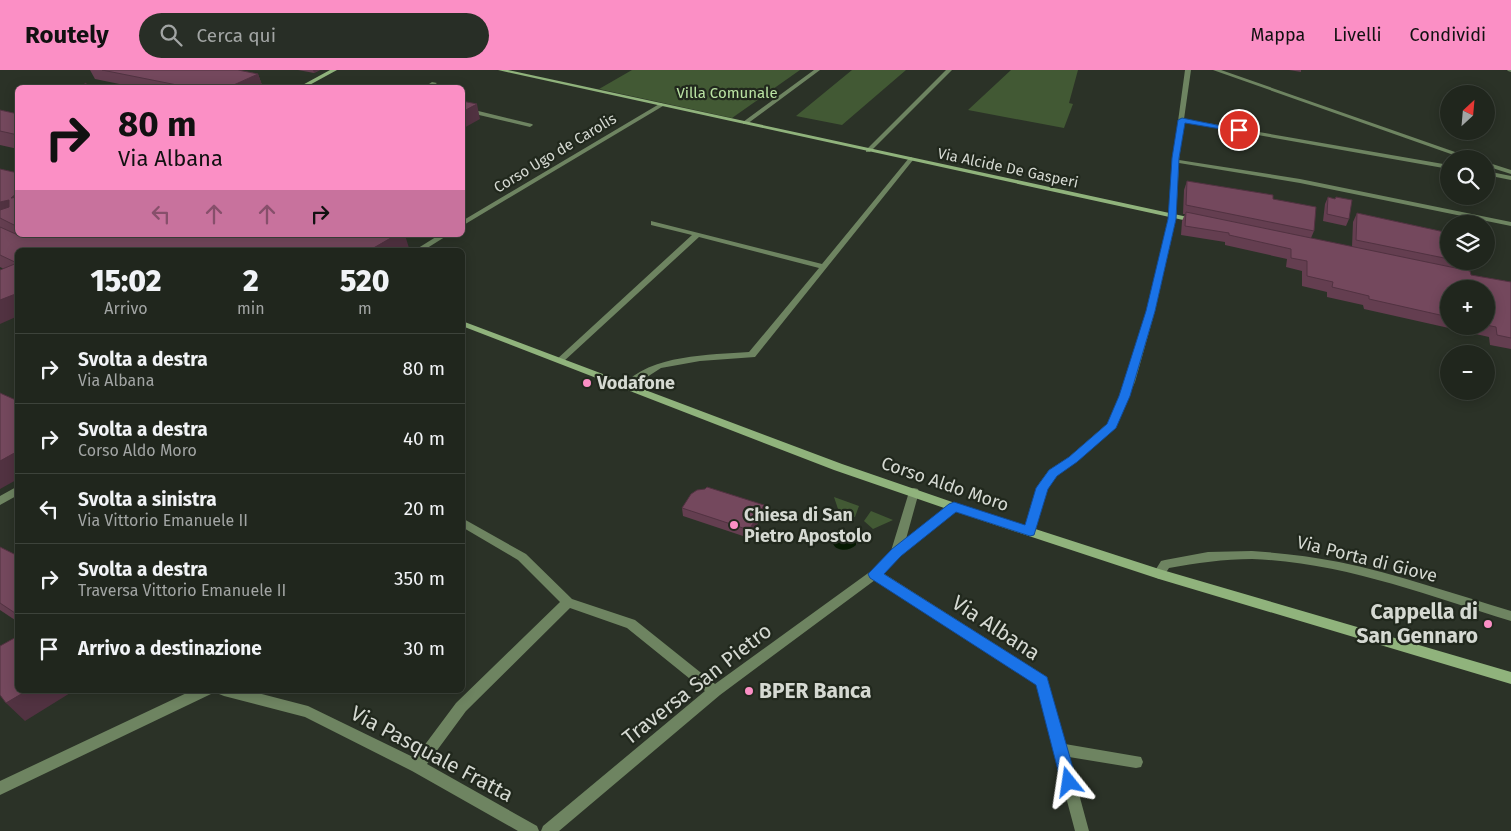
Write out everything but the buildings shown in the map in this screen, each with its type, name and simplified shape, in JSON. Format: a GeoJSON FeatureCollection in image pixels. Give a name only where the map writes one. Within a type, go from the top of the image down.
{"type":"FeatureCollection","features":[{"type":"Feature","properties":{"kind":"main road"},"geometry":{"type":"LineString","coordinates":[[305,85],[334,70]]}},
{"type":"Feature","properties":{"kind":"main road","name":"Via Alcide De Gasperi"},"geometry":{"type":"LineString","coordinates":[[501,70],[1202,222]]}},
{"type":"Feature","properties":{"kind":"main road","name":"Corso Aldo Moro"},"geometry":{"type":"LineString","coordinates":[[465,324],[838,467],[954,507],[1159,574],[1511,678]]}},
{"type":"Feature","properties":{"kind":"street"},"geometry":{"type":"LineString","coordinates":[[745,123],[818,70]]}},
{"type":"Feature","properties":{"kind":"street"},"geometry":{"type":"LineString","coordinates":[[868,151],[949,70]]}},
{"type":"Feature","properties":{"kind":"street"},"geometry":{"type":"LineString","coordinates":[[1030,532],[1042,488],[1053,473],[1073,460],[1112,426],[1130,382],[1150,311],[1173,216],[1176,161],[1188,70]]}},
{"type":"Feature","properties":{"kind":"street"},"geometry":{"type":"LineString","coordinates":[[1216,70],[1446,150]]}},
{"type":"Feature","properties":{"kind":"street"},"geometry":{"type":"LineString","coordinates":[[430,85],[434,83]]}},
{"type":"Feature","properties":{"kind":"street","name":"Corso Ugo de Carolis"},"geometry":{"type":"LineString","coordinates":[[465,222],[661,105]]}},
{"type":"Feature","properties":{"kind":"street"},"geometry":{"type":"LineString","coordinates":[[465,110],[530,125]]}},
{"type":"Feature","properties":{"kind":"street"},"geometry":{"type":"LineString","coordinates":[[1182,120],[1440,165]]}},
{"type":"Feature","properties":{"kind":"street"},"geometry":{"type":"LineString","coordinates":[[627,386],[658,366],[700,358],[752,354],[911,159]]}},
{"type":"Feature","properties":{"kind":"street"},"geometry":{"type":"LineString","coordinates":[[1176,161],[1300,181],[1511,224]]}},
{"type":"Feature","properties":{"kind":"street"},"geometry":{"type":"LineString","coordinates":[[1495,167],[1511,172]]}},
{"type":"Feature","properties":{"kind":"street"},"geometry":{"type":"LineString","coordinates":[[1495,175],[1511,178]]}},
{"type":"Feature","properties":{"kind":"street"},"geometry":{"type":"LineString","coordinates":[[465,217],[470,219]]}},
{"type":"Feature","properties":{"kind":"street"},"geometry":{"type":"LineString","coordinates":[[654,223],[824,267]]}},
{"type":"Feature","properties":{"kind":"street"},"geometry":{"type":"LineString","coordinates":[[560,360],[697,235]]}},
{"type":"Feature","properties":{"kind":"street"},"geometry":{"type":"LineString","coordinates":[[422,248],[441,237]]}},
{"type":"Feature","properties":{"kind":"street"},"geometry":{"type":"LineString","coordinates":[[0,501],[15,492]]}},
{"type":"Feature","properties":{"kind":"street"},"geometry":{"type":"LineString","coordinates":[[896,552],[914,492]]}},
{"type":"Feature","properties":{"kind":"street"},"geometry":{"type":"LineString","coordinates":[[874,574],[896,552],[954,507]]}},
{"type":"Feature","properties":{"kind":"street"},"geometry":{"type":"LineString","coordinates":[[465,524],[522,557],[568,602],[631,624],[716,691]]}},
{"type":"Feature","properties":{"kind":"street","name":"Via Porta di Giove"},"geometry":{"type":"LineString","coordinates":[[1159,574],[1165,564],[1189,557],[1230,554],[1276,556],[1342,567],[1511,616]]}},
{"type":"Feature","properties":{"kind":"street","name":"Traversa San Pietro"},"geometry":{"type":"LineString","coordinates":[[548,831],[716,691],[874,574]]}},
{"type":"Feature","properties":{"kind":"street","name":"Via Albana"},"geometry":{"type":"LineString","coordinates":[[874,574],[1042,681],[1082,831]]}},
{"type":"Feature","properties":{"kind":"street"},"geometry":{"type":"LineString","coordinates":[[417,766],[461,707],[568,602]]}},
{"type":"Feature","properties":{"kind":"street"},"geometry":{"type":"LineString","coordinates":[[0,788],[200,693]]}},
{"type":"Feature","properties":{"kind":"street","name":"Via Pasquale Fratta"},"geometry":{"type":"LineString","coordinates":[[235,693],[308,712],[417,766],[532,831]]}},
{"type":"Feature","properties":{"kind":"street"},"geometry":{"type":"LineString","coordinates":[[1060,749],[1136,762]]}},
{"type":"Feature","properties":{"kind":"green space","name":"Villa Comunale"},"geometry":{"type":"Polygon","coordinates":[[[632,70],[800,70],[732,118],[599,89],[632,70]]]}},
{"type":"Feature","properties":{"kind":"green space"},"geometry":{"type":"Polygon","coordinates":[[[852,70],[906,70],[842,125],[796,116],[852,70]]]}},
{"type":"Feature","properties":{"kind":"green space"},"geometry":{"type":"Polygon","coordinates":[[[1011,70],[1078,70],[1069,103],[1073,104],[1064,128],[968,110],[1011,70]]]}},
{"type":"Feature","properties":{"kind":"green space"},"geometry":{"type":"Polygon","coordinates":[[[834,497],[859,506],[855,517],[841,518],[834,497]]]}},
{"type":"Feature","properties":{"kind":"green space"},"geometry":{"type":"Polygon","coordinates":[[[871,511],[893,520],[873,529],[864,521],[871,511]]]}},
{"type":"Feature","properties":{"kind":"shaded area"},"geometry":{"type":"Polygon","coordinates":[[[844,532],[851,533],[856,539],[856,545],[843,550],[833,544],[833,540],[834,535],[844,532]]]}},
{"type":"Feature","properties":{"kind":"place","name":"Vodafone"},"geometry":{"type":"Point","coordinates":[587,383]}},
{"type":"Feature","properties":{"kind":"place","name":"Chiesa di San Pietro Apostolo"},"geometry":{"type":"Point","coordinates":[734,525]}},
{"type":"Feature","properties":{"kind":"place","name":"Cappella di San Gennaro"},"geometry":{"type":"Point","coordinates":[1488,624]}},
{"type":"Feature","properties":{"kind":"place","name":"BPER Banca"},"geometry":{"type":"Point","coordinates":[749,691]}},
{"type":"Feature","properties":{"kind":"route"},"geometry":{"type":"LineString","coordinates":[[1069,782],[1042,681],[874,574],[896,552],[954,507],[1030,532],[1042,488],[1053,473],[1073,460],[1112,426],[1125,396],[1150,311],[1172,219],[1176,158],[1182,120],[1239,130]]}}]}
